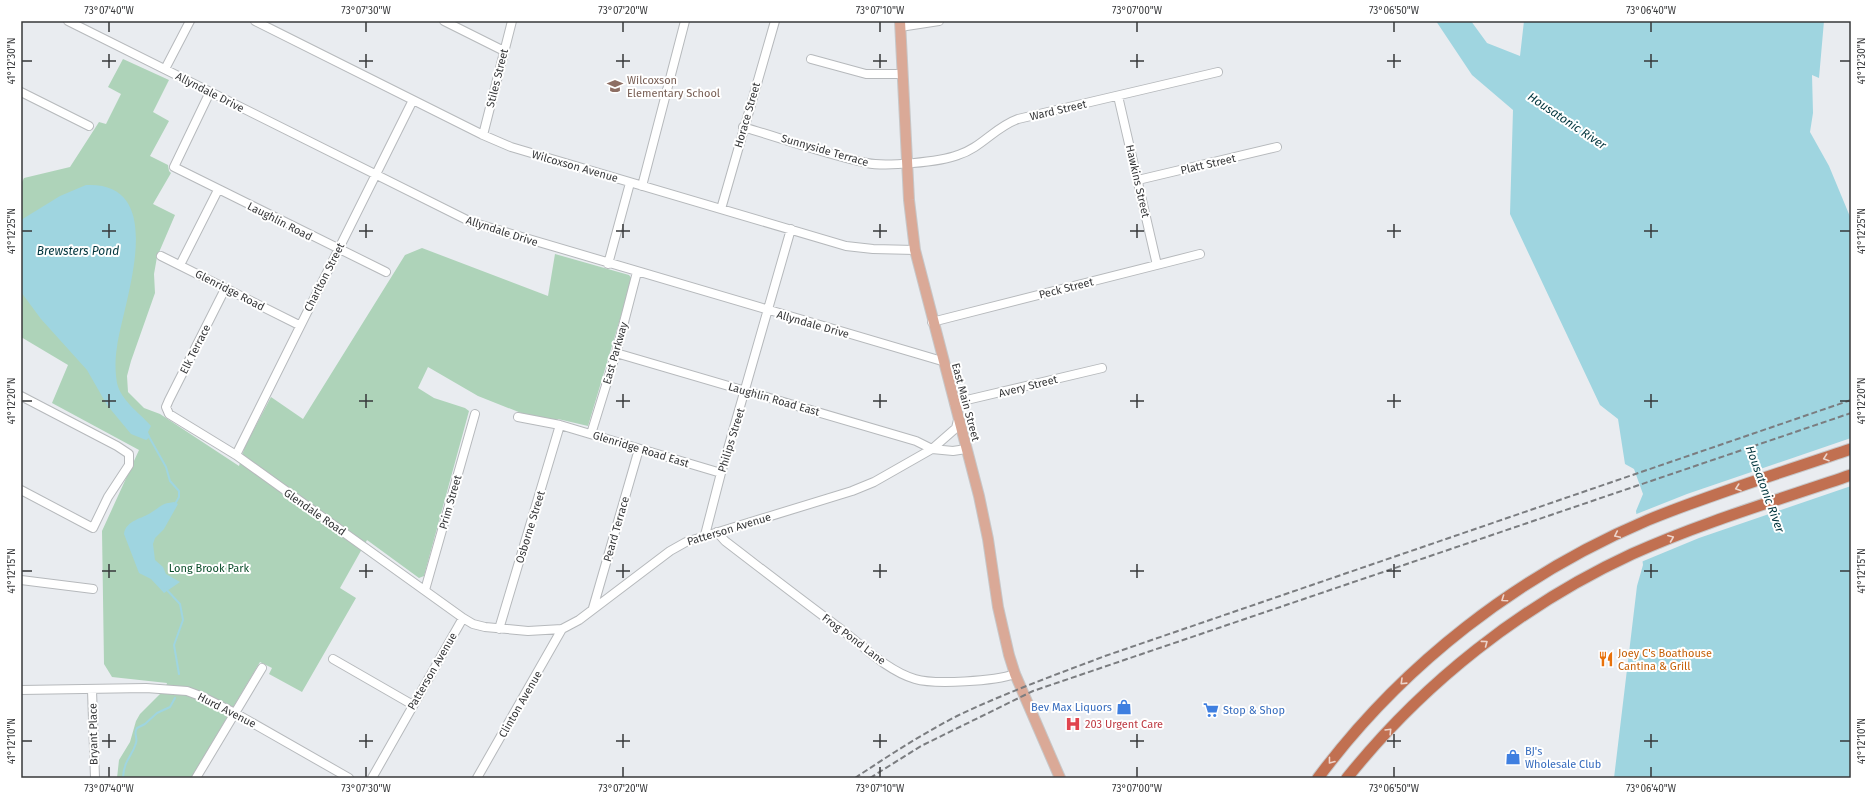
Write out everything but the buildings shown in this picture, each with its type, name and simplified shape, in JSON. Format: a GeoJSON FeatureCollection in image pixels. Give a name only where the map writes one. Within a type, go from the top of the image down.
{"type":"FeatureCollection","features":[{"type":"Feature","properties":{"kind":"highway"},"geometry":{"type":"LineString","coordinates":[[1318,778],[1344,744],[1384,701],[1449,640],[1506,598],[1560,564],[1612,537],[1669,512],[1851,449]]}},
{"type":"Feature","properties":{"kind":"highway"},"geometry":{"type":"LineString","coordinates":[[1347,778],[1410,710],[1458,665],[1513,623],[1571,586],[1622,559],[1670,538],[1851,475]]}},
{"type":"Feature","properties":{"kind":"main road","name":"East Main Street"},"geometry":{"type":"LineString","coordinates":[[900,24],[907,163],[915,250],[932,322],[986,527],[1003,632],[1015,674],[1060,778]]}},
{"type":"Feature","properties":{"kind":"street","name":"Allyndale Drive"},"geometry":{"type":"LineString","coordinates":[[68,21],[471,222],[608,264],[942,361]]}},
{"type":"Feature","properties":{"kind":"street"},"geometry":{"type":"LineString","coordinates":[[165,69],[190,21]]}},
{"type":"Feature","properties":{"kind":"street","name":"Wilcoxson Avenue"},"geometry":{"type":"LineString","coordinates":[[255,21],[483,135],[520,150],[853,247],[915,250]]}},
{"type":"Feature","properties":{"kind":"street"},"geometry":{"type":"LineString","coordinates":[[444,21],[504,51]]}},
{"type":"Feature","properties":{"kind":"street","name":"Stiles Street"},"geometry":{"type":"LineString","coordinates":[[483,135],[512,21]]}},
{"type":"Feature","properties":{"kind":"street"},"geometry":{"type":"LineString","coordinates":[[642,186],[685,21]]}},
{"type":"Feature","properties":{"kind":"street","name":"Horace Street"},"geometry":{"type":"LineString","coordinates":[[720,209],[775,21]]}},
{"type":"Feature","properties":{"kind":"street"},"geometry":{"type":"LineString","coordinates":[[900,24],[939,21]]}},
{"type":"Feature","properties":{"kind":"street"},"geometry":{"type":"LineString","coordinates":[[811,59],[866,74],[903,74]]}},
{"type":"Feature","properties":{"kind":"street","name":"Ward Street"},"geometry":{"type":"LineString","coordinates":[[907,163],[958,156],[977,146],[1004,125],[1018,119],[1218,72]]}},
{"type":"Feature","properties":{"kind":"street"},"geometry":{"type":"LineString","coordinates":[[21,92],[89,126]]}},
{"type":"Feature","properties":{"kind":"street","name":"Laughlin Road"},"geometry":{"type":"LineString","coordinates":[[210,92],[174,167],[338,250],[386,272]]}},
{"type":"Feature","properties":{"kind":"street","name":"Hawkins Street"},"geometry":{"type":"LineString","coordinates":[[1118,96],[1157,265]]}},
{"type":"Feature","properties":{"kind":"street","name":"Charlton Street"},"geometry":{"type":"LineString","coordinates":[[236,455],[299,325],[413,100]]}},
{"type":"Feature","properties":{"kind":"street","name":"Sunnyside Terrace"},"geometry":{"type":"LineString","coordinates":[[743,127],[868,164],[907,163]]}},
{"type":"Feature","properties":{"kind":"street","name":"Platt Street"},"geometry":{"type":"LineString","coordinates":[[1138,180],[1277,147]]}},
{"type":"Feature","properties":{"kind":"street"},"geometry":{"type":"LineString","coordinates":[[608,264],[630,182]]}},
{"type":"Feature","properties":{"kind":"street"},"geometry":{"type":"LineString","coordinates":[[180,265],[218,190]]}},
{"type":"Feature","properties":{"kind":"street","name":"Philips Street"},"geometry":{"type":"LineString","coordinates":[[705,535],[721,473],[746,391],[791,230]]}},
{"type":"Feature","properties":{"kind":"street","name":"Peck Street"},"geometry":{"type":"LineString","coordinates":[[932,322],[1200,254]]}},
{"type":"Feature","properties":{"kind":"street","name":"Glenridge Road"},"geometry":{"type":"LineString","coordinates":[[161,256],[299,325]]}},
{"type":"Feature","properties":{"kind":"street","name":"East Parkway"},"geometry":{"type":"LineString","coordinates":[[591,434],[616,353],[637,272]]}},
{"type":"Feature","properties":{"kind":"street","name":"Elk Terrace"},"geometry":{"type":"LineString","coordinates":[[167,409],[169,400],[225,288]]}},
{"type":"Feature","properties":{"kind":"street","name":"Laughlin Road East"},"geometry":{"type":"LineString","coordinates":[[616,353],[916,441],[932,449]]}},
{"type":"Feature","properties":{"kind":"street","name":"Avery Street"},"geometry":{"type":"LineString","coordinates":[[954,404],[1102,368]]}},
{"type":"Feature","properties":{"kind":"street"},"geometry":{"type":"LineString","coordinates":[[21,396],[116,446],[130,455],[128,468],[108,497],[92,528],[21,490]]}},
{"type":"Feature","properties":{"kind":"street","name":"Glendale Road"},"geometry":{"type":"LineString","coordinates":[[167,409],[173,418],[236,455],[463,618]]}},
{"type":"Feature","properties":{"kind":"street","name":"Prim Street"},"geometry":{"type":"LineString","coordinates":[[425,590],[475,414]]}},
{"type":"Feature","properties":{"kind":"street"},"geometry":{"type":"LineString","coordinates":[[518,417],[560,425]]}},
{"type":"Feature","properties":{"kind":"street","name":"Patterson Avenue"},"geometry":{"type":"LineString","coordinates":[[372,778],[463,618],[476,626],[499,629],[542,631],[562,629],[678,546],[705,535],[852,491],[874,482],[932,449],[956,428],[958,420]]}},
{"type":"Feature","properties":{"kind":"street","name":"Glenridge Road East"},"geometry":{"type":"LineString","coordinates":[[560,425],[721,473]]}},
{"type":"Feature","properties":{"kind":"street","name":"Osborne Street"},"geometry":{"type":"LineString","coordinates":[[499,629],[560,425]]}},
{"type":"Feature","properties":{"kind":"street","name":"Peard Terrace"},"geometry":{"type":"LineString","coordinates":[[593,608],[639,449]]}},
{"type":"Feature","properties":{"kind":"street"},"geometry":{"type":"LineString","coordinates":[[932,449],[953,451],[966,449]]}},
{"type":"Feature","properties":{"kind":"street","name":"Frog Pond Lane"},"geometry":{"type":"LineString","coordinates":[[717,532],[725,541],[872,654],[902,673],[915,679],[933,681],[998,678],[1015,674]]}},
{"type":"Feature","properties":{"kind":"street"},"geometry":{"type":"LineString","coordinates":[[21,580],[94,588]]}},
{"type":"Feature","properties":{"kind":"street","name":"Clinton Avenue"},"geometry":{"type":"LineString","coordinates":[[478,778],[562,629]]}},
{"type":"Feature","properties":{"kind":"street"},"geometry":{"type":"LineString","coordinates":[[333,659],[413,705]]}},
{"type":"Feature","properties":{"kind":"street"},"geometry":{"type":"LineString","coordinates":[[196,778],[262,668]]}},
{"type":"Feature","properties":{"kind":"street","name":"Hurd Avenue"},"geometry":{"type":"LineString","coordinates":[[21,690],[181,690],[203,697],[235,713],[349,778]]}},
{"type":"Feature","properties":{"kind":"street","name":"Bryant Place"},"geometry":{"type":"LineString","coordinates":[[92,690],[95,778]]}},
{"type":"Feature","properties":{"kind":"green space","name":"Long Brook Park"},"geometry":{"type":"Polygon","coordinates":[[[123,59],[169,80],[153,112],[169,121],[150,156],[168,165],[171,173],[153,204],[175,215],[157,257],[154,274],[155,293],[131,361],[127,376],[128,392],[144,408],[160,414],[239,466],[245,446],[271,397],[303,419],[405,255],[422,248],[548,296],[555,254],[629,275],[632,279],[588,426],[558,419],[554,426],[478,396],[428,367],[418,388],[434,398],[465,408],[469,411],[424,576],[419,578],[367,540],[340,588],[356,598],[302,692],[269,674],[272,668],[260,662],[191,778],[117,778],[119,760],[130,742],[136,721],[140,714],[165,689],[167,683],[112,677],[104,664],[102,531],[139,450],[52,403],[68,365],[21,337],[21,184],[24,178],[70,167],[99,122],[106,124],[121,94],[108,87],[123,59]]]}},
{"type":"Feature","properties":{"kind":"water","name":"Housatonic River"},"geometry":{"type":"Polygon","coordinates":[[[1436,21],[1471,21],[1487,43],[1520,56],[1524,21],[1824,21],[1819,78],[1812,75],[1813,113],[1810,132],[1829,166],[1851,219],[1851,778],[1614,778],[1637,586],[1643,565],[1636,511],[1643,494],[1634,469],[1625,464],[1618,419],[1600,405],[1510,214],[1513,110],[1472,75],[1436,21]]]}},
{"type":"Feature","properties":{"kind":"water","name":"Brewsters Pond"},"geometry":{"type":"Polygon","coordinates":[[[86,185],[112,189],[128,202],[135,223],[136,248],[127,303],[117,347],[116,370],[117,383],[122,395],[151,426],[148,432],[150,437],[146,440],[131,434],[107,405],[87,370],[41,319],[21,292],[21,220],[60,196],[86,185]]]}},
{"type":"Feature","properties":{"kind":"water"},"geometry":{"type":"Polygon","coordinates":[[[174,502],[178,504],[164,529],[155,538],[153,544],[155,560],[163,567],[166,574],[180,582],[164,593],[151,579],[139,573],[124,534],[125,529],[135,520],[164,504],[174,502]]]}},
{"type":"Feature","properties":{"kind":"pier"},"geometry":{"type":"Polygon","coordinates":[[[1851,438],[1851,486],[1699,538],[1641,562],[1634,515],[1687,494],[1851,438]]]}},
{"type":"Feature","properties":{"kind":"waterway"},"geometry":{"type":"LineString","coordinates":[[148,435],[166,467],[170,481],[179,491],[179,497],[175,504]]}},
{"type":"Feature","properties":{"kind":"waterway"},"geometry":{"type":"LineString","coordinates":[[165,588],[180,604],[183,620],[174,645],[179,674]]}},
{"type":"Feature","properties":{"kind":"waterway"},"geometry":{"type":"LineString","coordinates":[[123,778],[126,762],[136,743],[135,732],[137,728],[145,724],[157,713],[170,707],[175,698]]}},
{"type":"Feature","properties":{"kind":"railway"},"geometry":{"type":"LineString","coordinates":[[855,778],[931,730],[957,716],[1068,670],[1851,400]]}},
{"type":"Feature","properties":{"kind":"railway"},"geometry":{"type":"LineString","coordinates":[[870,778],[921,746],[1033,691],[1851,413]]}},
{"type":"Feature","properties":{"kind":"place","name":"Wilcoxson Elementary School"},"geometry":{"type":"Point","coordinates":[615,86]}},
{"type":"Feature","properties":{"kind":"place","name":"Joey C's Boathouse Cantina & Grill"},"geometry":{"type":"Point","coordinates":[1606,659]}},
{"type":"Feature","properties":{"kind":"place","name":"Bev Max Liquors"},"geometry":{"type":"Point","coordinates":[1124,707]}},
{"type":"Feature","properties":{"kind":"place","name":"Stop & Shop"},"geometry":{"type":"Point","coordinates":[1211,710]}},
{"type":"Feature","properties":{"kind":"place","name":"203 Urgent Care"},"geometry":{"type":"Point","coordinates":[1073,724]}},
{"type":"Feature","properties":{"kind":"place","name":"BJ's Wholesale Club"},"geometry":{"type":"Point","coordinates":[1513,757]}}]}
